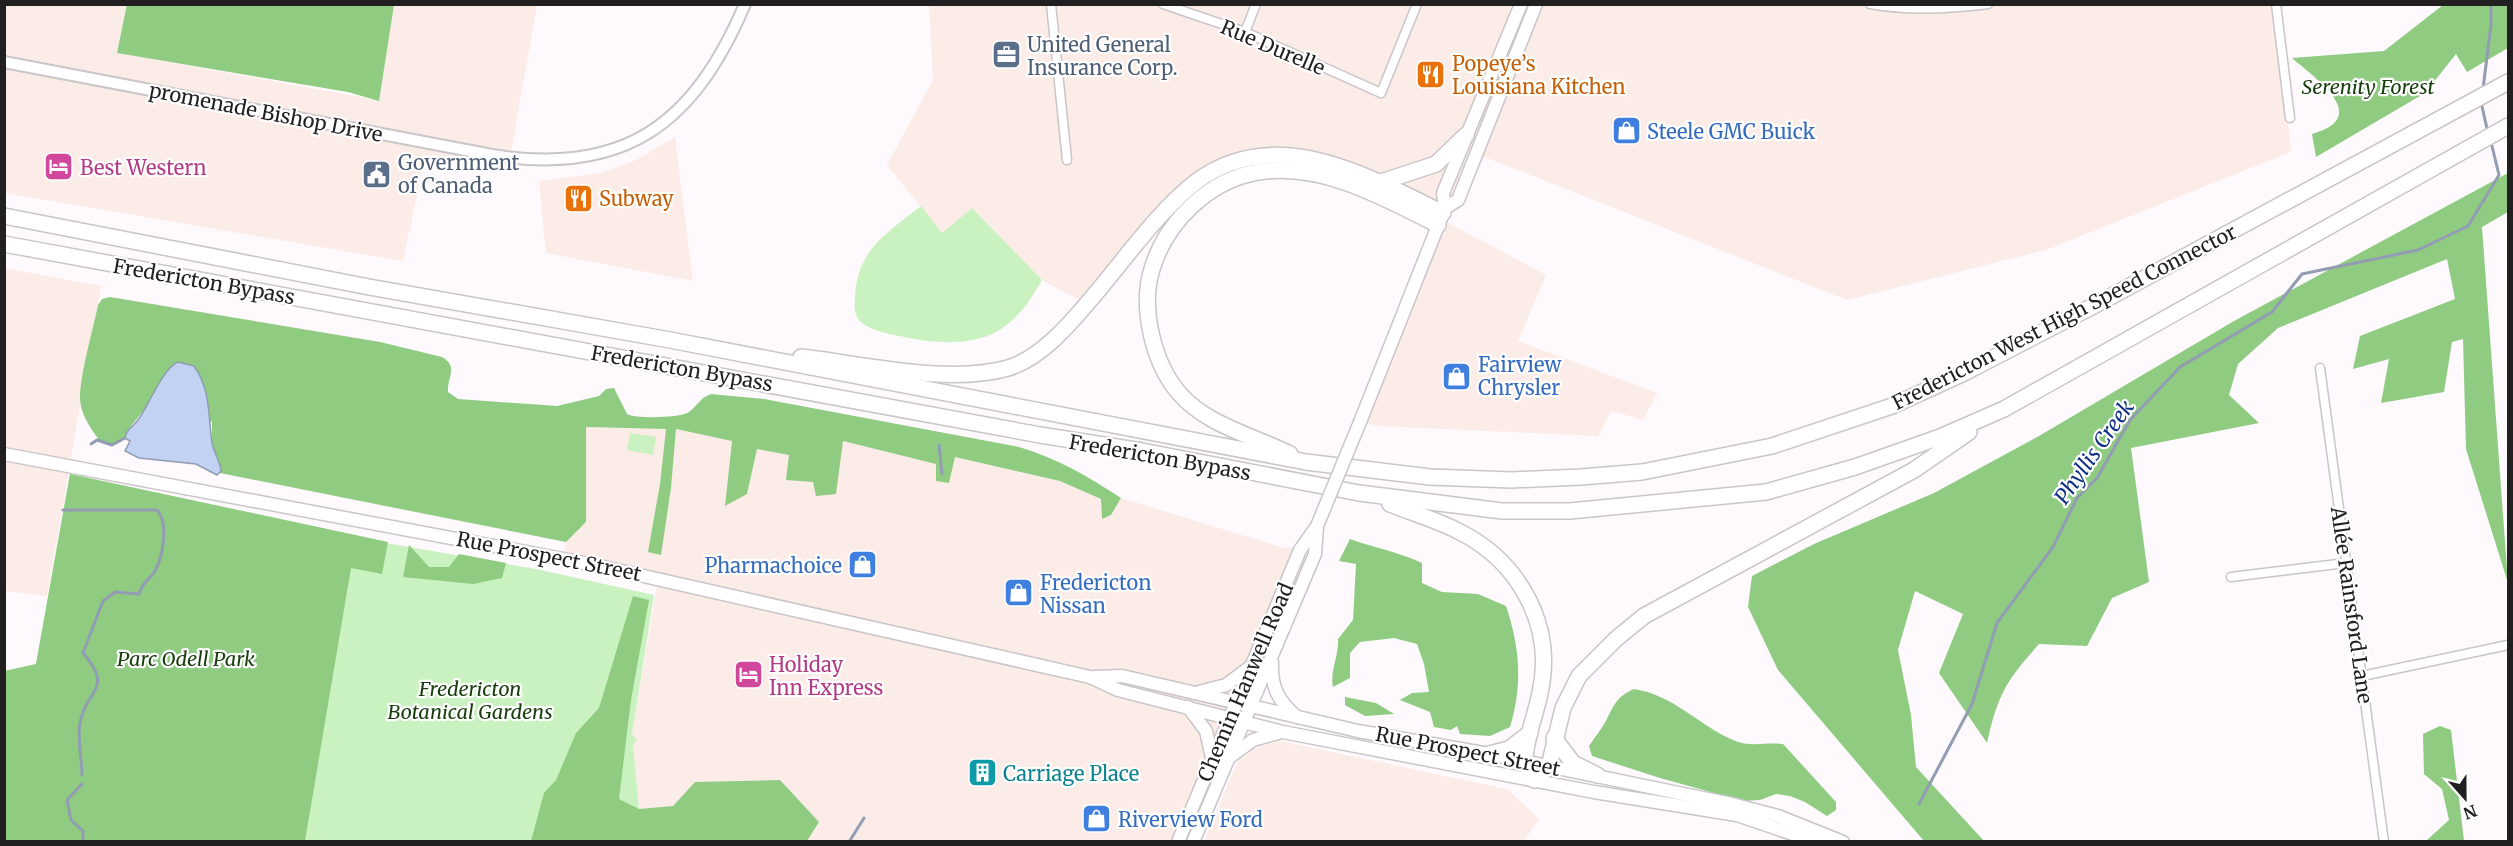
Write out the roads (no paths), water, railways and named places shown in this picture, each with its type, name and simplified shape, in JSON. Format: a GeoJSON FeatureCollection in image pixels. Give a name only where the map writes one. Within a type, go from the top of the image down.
{"type":"FeatureCollection","features":[{"type":"Feature","properties":{"kind":"highway","name":"Fredericton West High Speed Connector"},"geometry":{"type":"LineString","coordinates":[[1306,462],[1430,477],[1511,480],[1581,477],[1642,472],[1710,460],[1772,446],[1841,425],[1892,406],[1964,373],[2508,82]]}},
{"type":"Feature","properties":{"kind":"highway"},"geometry":{"type":"LineString","coordinates":[[1359,493],[1458,531],[1486,549],[1509,569],[1527,593],[1543,642],[1544,666],[1525,761],[1534,780],[1549,766],[1563,708],[1579,676],[1616,639],[1644,616],[1914,470],[2004,409],[2508,126]]}},
{"type":"Feature","properties":{"kind":"highway"},"geometry":{"type":"LineString","coordinates":[[1378,183],[1436,164],[1466,135]]}},
{"type":"Feature","properties":{"kind":"highway"},"geometry":{"type":"LineString","coordinates":[[670,340],[950,375],[967,376],[1010,367],[1048,344],[1087,304],[1174,201],[1216,169],[1234,162],[1279,154],[1312,157],[1378,183],[1442,215]]}},
{"type":"Feature","properties":{"kind":"highway"},"geometry":{"type":"LineString","coordinates":[[1306,462],[1227,426],[1201,410],[1179,394],[1166,373],[1157,352],[1148,314],[1147,292],[1152,268],[1174,226],[1192,205],[1210,191],[1256,172],[1309,173],[1442,215]]}},
{"type":"Feature","properties":{"kind":"highway","name":"Fredericton Bypass"},"geometry":{"type":"LineString","coordinates":[[4,216],[369,287],[670,340],[1306,462]]}},
{"type":"Feature","properties":{"kind":"highway","name":"Fredericton Bypass"},"geometry":{"type":"LineString","coordinates":[[4,244],[1040,435],[1142,451],[1359,493]]}},
{"type":"Feature","properties":{"kind":"highway"},"geometry":{"type":"LineString","coordinates":[[1359,493],[1502,511],[1593,509],[1766,492],[1876,460],[1940,437],[2004,409]]}},
{"type":"Feature","properties":{"kind":"highway"},"geometry":{"type":"LineString","coordinates":[[1489,754],[1509,749],[1530,733]]}},
{"type":"Feature","properties":{"kind":"highway"},"geometry":{"type":"LineString","coordinates":[[1554,738],[1573,763],[1597,776]]}},
{"type":"Feature","properties":{"kind":"main road","name":"Chemin Hanwell Road"},"geometry":{"type":"LineString","coordinates":[[1178,842],[1300,550],[1317,526],[1360,422],[1442,215],[1443,193],[1521,4]]}},
{"type":"Feature","properties":{"kind":"main road","name":"Chemin Hanwell Road"},"geometry":{"type":"LineString","coordinates":[[1442,215],[1458,200],[1536,4]]}},
{"type":"Feature","properties":{"kind":"main road","name":"Rue Prospect Street"},"geometry":{"type":"LineString","coordinates":[[4,454],[595,565],[1090,677],[1118,690],[1283,732],[1534,780],[1737,814],[1816,842]]}},
{"type":"Feature","properties":{"kind":"main road","name":"Chemin Hanwell Road"},"geometry":{"type":"LineString","coordinates":[[1193,842],[1315,554],[1317,526]]}},
{"type":"Feature","properties":{"kind":"main road"},"geometry":{"type":"LineString","coordinates":[[1272,657],[1272,677],[1276,695],[1298,717]]}},
{"type":"Feature","properties":{"kind":"main road"},"geometry":{"type":"LineString","coordinates":[[1194,693],[1226,685],[1253,664]]}},
{"type":"Feature","properties":{"kind":"main road","name":"Rue Prospect Street"},"geometry":{"type":"LineString","coordinates":[[1090,677],[1122,676],[1250,707],[1597,776],[1778,816],[1843,842]]}},
{"type":"Feature","properties":{"kind":"main road"},"geometry":{"type":"LineString","coordinates":[[1187,706],[1206,731],[1212,760]]}},
{"type":"Feature","properties":{"kind":"main road"},"geometry":{"type":"LineString","coordinates":[[1227,760],[1253,740],[1283,732]]}},
{"type":"Feature","properties":{"kind":"street","name":"promenade Bishop Drive"},"geometry":{"type":"LineString","coordinates":[[4,62],[492,155],[549,161],[577,158],[628,143],[668,119],[701,87],[728,44],[745,4]]}},
{"type":"Feature","properties":{"kind":"street"},"geometry":{"type":"LineString","coordinates":[[1051,4],[1067,160]]}},
{"type":"Feature","properties":{"kind":"street","name":"Rue Durelle"},"geometry":{"type":"LineString","coordinates":[[1164,4],[1245,32],[1381,93],[1417,4]]}},
{"type":"Feature","properties":{"kind":"street"},"geometry":{"type":"LineString","coordinates":[[1245,32],[1256,4]]}},
{"type":"Feature","properties":{"kind":"street"},"geometry":{"type":"LineString","coordinates":[[1870,4],[1891,8],[1946,8],[1988,4]]}},
{"type":"Feature","properties":{"kind":"street"},"geometry":{"type":"LineString","coordinates":[[2276,4],[2290,118]]}},
{"type":"Feature","properties":{"kind":"street","name":"Allée Rainsford Lane"},"geometry":{"type":"LineString","coordinates":[[2320,368],[2384,842]]}},
{"type":"Feature","properties":{"kind":"street"},"geometry":{"type":"LineString","coordinates":[[2231,578],[2346,563]]}},
{"type":"Feature","properties":{"kind":"street"},"geometry":{"type":"LineString","coordinates":[[2362,676],[2508,645]]}},
{"type":"Feature","properties":{"kind":"water"},"geometry":{"type":"Polygon","coordinates":[[[178,362],[194,366],[203,384],[208,403],[212,443],[221,471],[217,475],[196,464],[139,458],[125,451],[130,441],[125,438],[127,432],[138,420],[167,371],[178,362]]]}},
{"type":"Feature","properties":{"kind":"waterway","name":"Phyllis Creek"},"geometry":{"type":"LineString","coordinates":[[2483,89],[2491,25],[2491,4]]}},
{"type":"Feature","properties":{"kind":"waterway","name":"Phyllis Creek"},"geometry":{"type":"LineString","coordinates":[[2481,102],[2488,133]]}},
{"type":"Feature","properties":{"kind":"waterway","name":"Phyllis Creek"},"geometry":{"type":"LineString","coordinates":[[1919,804],[1972,704],[1997,623],[2053,547],[2077,498],[2097,478],[2130,420],[2180,367],[2272,312],[2302,274],[2418,250],[2468,226],[2499,175],[2491,142]]}},
{"type":"Feature","properties":{"kind":"waterway"},"geometry":{"type":"LineString","coordinates":[[91,444],[97,440],[112,445],[125,438]]}},
{"type":"Feature","properties":{"kind":"waterway"},"geometry":{"type":"LineString","coordinates":[[939,445],[942,474]]}},
{"type":"Feature","properties":{"kind":"waterway"},"geometry":{"type":"LineString","coordinates":[[63,510],[157,510],[161,516],[164,531],[162,549],[155,571],[142,586],[139,594],[115,592],[103,601],[83,653],[97,675],[97,683],[80,723],[82,775]]}},
{"type":"Feature","properties":{"kind":"waterway"},"geometry":{"type":"LineString","coordinates":[[82,784],[67,800],[71,820],[83,831],[83,842]]}},
{"type":"Feature","properties":{"kind":"waterway"},"geometry":{"type":"LineString","coordinates":[[849,842],[864,818]]}},
{"type":"Feature","properties":{"kind":"place","name":"United General Insurance Corp."},"geometry":{"type":"Point","coordinates":[1006,55]}},
{"type":"Feature","properties":{"kind":"place","name":"Popeye’s Louisiana Kitchen"},"geometry":{"type":"Point","coordinates":[1431,74]}},
{"type":"Feature","properties":{"kind":"place","name":"Steele GMC Buick"},"geometry":{"type":"Point","coordinates":[1626,131]}},
{"type":"Feature","properties":{"kind":"place","name":"Best Western"},"geometry":{"type":"Point","coordinates":[59,167]}},
{"type":"Feature","properties":{"kind":"place","name":"Government of Canada"},"geometry":{"type":"Point","coordinates":[377,174]}},
{"type":"Feature","properties":{"kind":"place","name":"Subway"},"geometry":{"type":"Point","coordinates":[578,198]}},
{"type":"Feature","properties":{"kind":"place","name":"Fairview Chrysler"},"geometry":{"type":"Point","coordinates":[1457,376]}},
{"type":"Feature","properties":{"kind":"place","name":"Pharmachoice"},"geometry":{"type":"Point","coordinates":[863,565]}},
{"type":"Feature","properties":{"kind":"place","name":"Fredericton Nissan"},"geometry":{"type":"Point","coordinates":[1019,593]}},
{"type":"Feature","properties":{"kind":"place","name":"Holiday Inn Express"},"geometry":{"type":"Point","coordinates":[748,675]}},
{"type":"Feature","properties":{"kind":"place","name":"Carriage Place"},"geometry":{"type":"Point","coordinates":[982,773]}},
{"type":"Feature","properties":{"kind":"place","name":"Riverview Ford"},"geometry":{"type":"Point","coordinates":[1097,819]}},
{"type":"Feature","properties":{"kind":"park label","name":"Serenity Forest"},"geometry":{"type":"Point","coordinates":[2368,86]}},
{"type":"Feature","properties":{"kind":"park label","name":"Parc Odell Park"},"geometry":{"type":"Point","coordinates":[186,658]}},
{"type":"Feature","properties":{"kind":"park label","name":"Fredericton Botanical Gardens"},"geometry":{"type":"Point","coordinates":[470,700]}}]}
